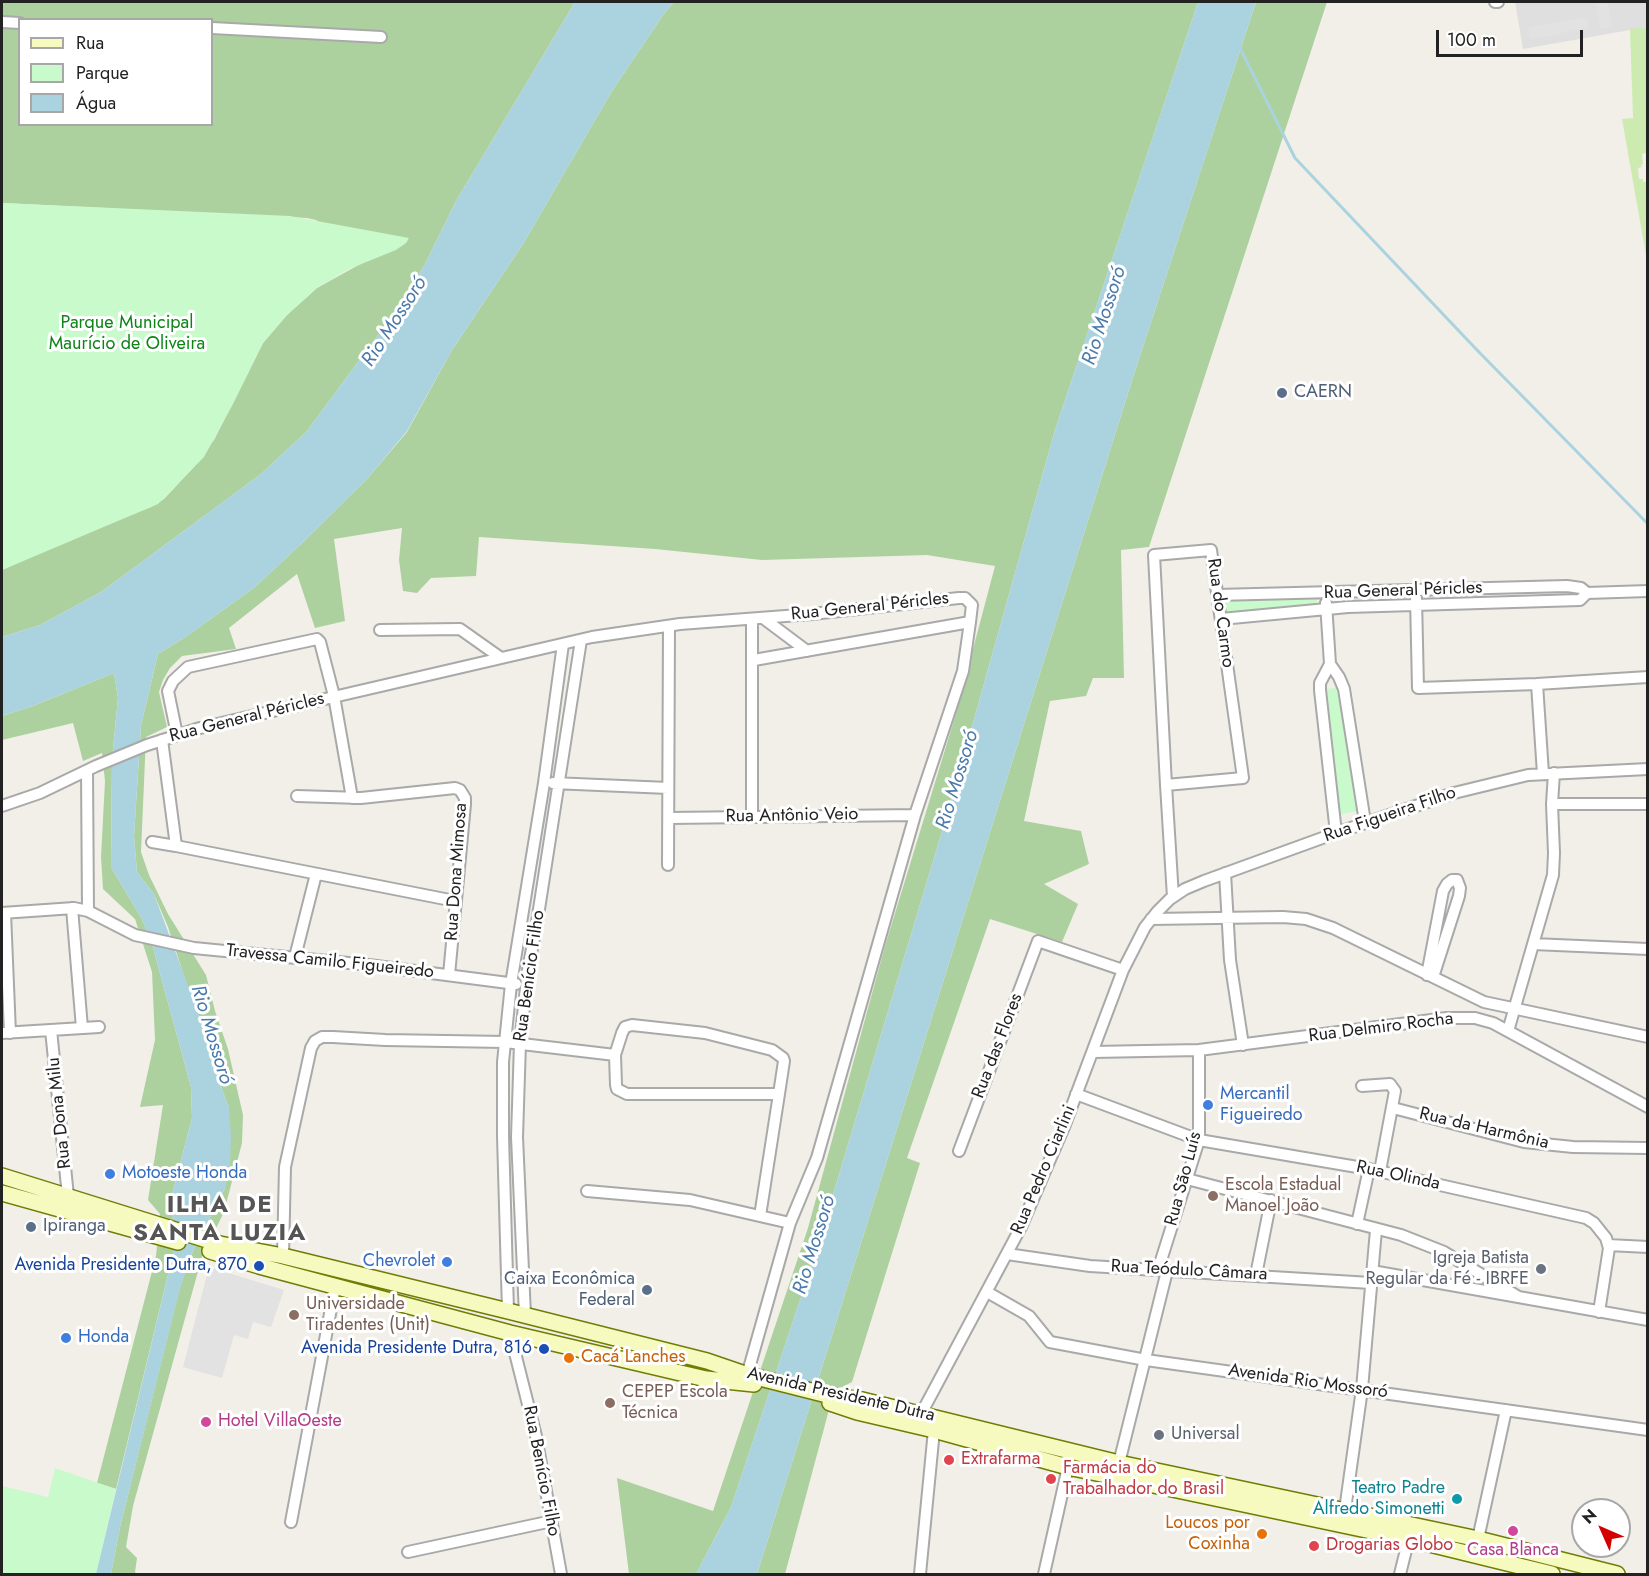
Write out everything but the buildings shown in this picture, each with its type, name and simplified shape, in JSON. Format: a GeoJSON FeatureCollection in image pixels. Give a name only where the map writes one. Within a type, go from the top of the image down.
{"type":"FeatureCollection","features":[{"type":"Feature","properties":{"kind":"main road","name":"Avenida Presidente Dutra"},"geometry":{"type":"LineString","coordinates":[[2,1176],[68,1196],[156,1231]]}},
{"type":"Feature","properties":{"kind":"main road","name":"Avenida Presidente Dutra"},"geometry":{"type":"LineString","coordinates":[[2,1193],[218,1248],[335,1287],[510,1333],[706,1379],[750,1379]]}},
{"type":"Feature","properties":{"kind":"main road","name":"Avenida Presidente Dutra"},"geometry":{"type":"LineString","coordinates":[[218,1248],[283,1256],[421,1289],[707,1361],[750,1379],[830,1399],[862,1400],[1119,1463],[1345,1510],[1552,1575]]}},
{"type":"Feature","properties":{"kind":"main road"},"geometry":{"type":"LineString","coordinates":[[416,1307],[421,1289]]}},
{"type":"Feature","properties":{"kind":"main road","name":"Avenida Presidente Dutra"},"geometry":{"type":"LineString","coordinates":[[830,1399],[856,1412],[934,1430],[1068,1467],[1226,1502],[1410,1532],[1478,1539],[1612,1574]]}},
{"type":"Feature","properties":{"kind":"main road"},"geometry":{"type":"LineString","coordinates":[[1226,1502],[1229,1486]]}},
{"type":"Feature","properties":{"kind":"street"},"geometry":{"type":"LineString","coordinates":[[2,22],[18,23]]}},
{"type":"Feature","properties":{"kind":"street"},"geometry":{"type":"LineString","coordinates":[[213,28],[381,37]]}},
{"type":"Feature","properties":{"kind":"street","name":"Rua do Carmo"},"geometry":{"type":"LineString","coordinates":[[1166,784],[1243,778],[1211,550],[1154,555],[1166,784],[1173,897]]}},
{"type":"Feature","properties":{"kind":"street","name":"Rua General Péricles"},"geometry":{"type":"LineString","coordinates":[[1217,596],[1566,586],[1581,588],[1587,593],[1647,591]]}},
{"type":"Feature","properties":{"kind":"street"},"geometry":{"type":"LineString","coordinates":[[1416,591],[1418,688],[1647,677]]}},
{"type":"Feature","properties":{"kind":"street","name":"Rua General Péricles"},"geometry":{"type":"LineString","coordinates":[[1221,619],[1326,608],[1580,600],[1587,593]]}},
{"type":"Feature","properties":{"kind":"street"},"geometry":{"type":"LineString","coordinates":[[1325,594],[1330,664],[1344,689],[1365,822]]}},
{"type":"Feature","properties":{"kind":"street","name":"Rua General Péricles"},"geometry":{"type":"LineString","coordinates":[[2,806],[21,800],[147,745],[177,735],[334,696],[581,640],[669,626],[959,598],[965,598],[972,605],[970,622],[754,660]]}},
{"type":"Feature","properties":{"kind":"street"},"geometry":{"type":"LineString","coordinates":[[752,817],[754,660],[758,619]]}},
{"type":"Feature","properties":{"kind":"street","name":"Rua General Péricles"},"geometry":{"type":"LineString","coordinates":[[758,619],[807,651]]}},
{"type":"Feature","properties":{"kind":"street"},"geometry":{"type":"LineString","coordinates":[[750,1379],[790,1223],[817,1158],[915,815],[963,671],[970,622]]}},
{"type":"Feature","properties":{"kind":"street"},"geometry":{"type":"LineString","coordinates":[[668,865],[669,626]]}},
{"type":"Feature","properties":{"kind":"street"},"geometry":{"type":"LineString","coordinates":[[380,630],[460,629],[501,658]]}},
{"type":"Feature","properties":{"kind":"street"},"geometry":{"type":"LineString","coordinates":[[177,735],[168,691],[173,681],[188,667],[316,639],[320,642],[334,696],[351,798]]}},
{"type":"Feature","properties":{"kind":"street","name":"Rua Benício Filho"},"geometry":{"type":"LineString","coordinates":[[525,1315],[517,1118],[520,1043],[525,985],[581,640]]}},
{"type":"Feature","properties":{"kind":"street","name":"Rua Benício Filho"},"geometry":{"type":"LineString","coordinates":[[508,1311],[503,1118],[505,1042],[511,984],[544,783],[563,644]]}},
{"type":"Feature","properties":{"kind":"street"},"geometry":{"type":"LineString","coordinates":[[1330,664],[1320,683],[1320,690],[1336,832]]}},
{"type":"Feature","properties":{"kind":"street"},"geometry":{"type":"LineString","coordinates":[[1508,1031],[1553,875],[1552,804],[1537,684]]}},
{"type":"Feature","properties":{"kind":"street"},"geometry":{"type":"LineString","coordinates":[[162,740],[176,846]]}},
{"type":"Feature","properties":{"kind":"street"},"geometry":{"type":"LineString","coordinates":[[88,912],[92,768]]}},
{"type":"Feature","properties":{"kind":"street","name":"Rua Figueira Filho"},"geometry":{"type":"LineString","coordinates":[[1152,918],[1173,897],[1185,889],[1336,832],[1454,793],[1528,775],[1647,769]]}},
{"type":"Feature","properties":{"kind":"street"},"geometry":{"type":"LineString","coordinates":[[544,783],[669,788]]}},
{"type":"Feature","properties":{"kind":"street","name":"Rua Dona Mimosa"},"geometry":{"type":"LineString","coordinates":[[297,796],[351,798],[455,788],[460,790],[465,798],[449,975]]}},
{"type":"Feature","properties":{"kind":"street"},"geometry":{"type":"LineString","coordinates":[[1552,804],[1647,804]]}},
{"type":"Feature","properties":{"kind":"street","name":"Rua Antônio Veio"},"geometry":{"type":"LineString","coordinates":[[669,818],[915,815]]}},
{"type":"Feature","properties":{"kind":"street"},"geometry":{"type":"LineString","coordinates":[[152,842],[455,901]]}},
{"type":"Feature","properties":{"kind":"street"},"geometry":{"type":"LineString","coordinates":[[1225,873],[1230,960],[1243,1045]]}},
{"type":"Feature","properties":{"kind":"street"},"geometry":{"type":"LineString","coordinates":[[295,957],[316,874]]}},
{"type":"Feature","properties":{"kind":"street"},"geometry":{"type":"LineString","coordinates":[[1452,880],[1457,880],[1460,888],[1459,896],[1430,976],[1443,891],[1452,880]]}},
{"type":"Feature","properties":{"kind":"street"},"geometry":{"type":"LineString","coordinates":[[72,908],[82,1028]]}},
{"type":"Feature","properties":{"kind":"street","name":"Travessa Camilo Figueiredo"},"geometry":{"type":"LineString","coordinates":[[3,913],[72,908],[88,912],[135,935],[194,948],[295,957],[525,985]]}},
{"type":"Feature","properties":{"kind":"street"},"geometry":{"type":"LineString","coordinates":[[3,913],[6,1033],[99,1027]]}},
{"type":"Feature","properties":{"kind":"street"},"geometry":{"type":"LineString","coordinates":[[1152,918],[1283,917],[1320,923],[1484,1002],[1647,1037]]}},
{"type":"Feature","properties":{"kind":"street","name":"Rua Pedro Ciarlini"},"geometry":{"type":"LineString","coordinates":[[921,1413],[1021,1227],[1093,1052],[1123,970],[1152,918]]}},
{"type":"Feature","properties":{"kind":"street","name":"Rua das Flores"},"geometry":{"type":"LineString","coordinates":[[959,1151],[1038,941],[1123,970]]}},
{"type":"Feature","properties":{"kind":"street"},"geometry":{"type":"LineString","coordinates":[[1533,944],[1647,949]]}},
{"type":"Feature","properties":{"kind":"street","name":"Rua Delmiro Rocha"},"geometry":{"type":"LineString","coordinates":[[1093,1052],[1199,1050],[1448,1018],[1475,1018],[1493,1023],[1647,1107]]}},
{"type":"Feature","properties":{"kind":"street"},"geometry":{"type":"LineString","coordinates":[[760,1216],[779,1094],[783,1058],[772,1050],[705,1033],[632,1025],[622,1032],[615,1055],[615,1085],[627,1094],[779,1094]]}},
{"type":"Feature","properties":{"kind":"street","name":"Rua Dona Milu"},"geometry":{"type":"LineString","coordinates":[[51,1030],[68,1196]]}},
{"type":"Feature","properties":{"kind":"street"},"geometry":{"type":"LineString","coordinates":[[283,1256],[286,1158],[311,1048],[315,1041],[322,1037],[333,1036],[385,1040],[505,1042],[615,1055]]}},
{"type":"Feature","properties":{"kind":"street","name":"Rua São Luís"},"geometry":{"type":"LineString","coordinates":[[1119,1463],[1146,1360],[1162,1271],[1199,1140],[1199,1050]]}},
{"type":"Feature","properties":{"kind":"street"},"geometry":{"type":"LineString","coordinates":[[1357,1224],[1393,1108],[1395,1091],[1390,1084],[1362,1086]]}},
{"type":"Feature","properties":{"kind":"street","name":"Rua Olinda"},"geometry":{"type":"LineString","coordinates":[[1076,1094],[1199,1140],[1374,1170],[1586,1218],[1600,1230],[1608,1245]]}},
{"type":"Feature","properties":{"kind":"street","name":"Rua da Harmônia"},"geometry":{"type":"LineString","coordinates":[[1393,1108],[1524,1142],[1573,1147],[1647,1148]]}},
{"type":"Feature","properties":{"kind":"street"},"geometry":{"type":"LineString","coordinates":[[503,1118],[517,1118]]}},
{"type":"Feature","properties":{"kind":"street"},"geometry":{"type":"LineString","coordinates":[[1187,1179],[1401,1235],[1444,1252],[1517,1296]]}},
{"type":"Feature","properties":{"kind":"street"},"geometry":{"type":"LineString","coordinates":[[587,1191],[690,1200],[790,1223]]}},
{"type":"Feature","properties":{"kind":"street"},"geometry":{"type":"LineString","coordinates":[[1256,1275],[1271,1200]]}},
{"type":"Feature","properties":{"kind":"street"},"geometry":{"type":"LineString","coordinates":[[506,1228],[521,1228]]}},
{"type":"Feature","properties":{"kind":"street"},"geometry":{"type":"LineString","coordinates":[[1345,1510],[1362,1389],[1376,1230]]}},
{"type":"Feature","properties":{"kind":"street"},"geometry":{"type":"LineString","coordinates":[[1599,1312],[1608,1245],[1647,1247]]}},
{"type":"Feature","properties":{"kind":"street","name":"Rua Teódulo Câmara"},"geometry":{"type":"LineString","coordinates":[[1007,1254],[1090,1266],[1371,1283]]}},
{"type":"Feature","properties":{"kind":"street"},"geometry":{"type":"LineString","coordinates":[[1372,1271],[1647,1320]]}},
{"type":"Feature","properties":{"kind":"street"},"geometry":{"type":"LineString","coordinates":[[291,1522],[335,1287]]}},
{"type":"Feature","properties":{"kind":"street","name":"Avenida Rio Mossoró"},"geometry":{"type":"LineString","coordinates":[[987,1292],[1029,1316],[1050,1342],[1146,1360],[1647,1430]]}},
{"type":"Feature","properties":{"kind":"street","name":"Rua Benício Filho"},"geometry":{"type":"LineString","coordinates":[[510,1333],[536,1436],[561,1575]]}},
{"type":"Feature","properties":{"kind":"street"},"geometry":{"type":"LineString","coordinates":[[1478,1539],[1506,1410]]}},
{"type":"Feature","properties":{"kind":"street"},"geometry":{"type":"LineString","coordinates":[[920,1575],[934,1430]]}},
{"type":"Feature","properties":{"kind":"street"},"geometry":{"type":"LineString","coordinates":[[1044,1575],[1068,1467]]}},
{"type":"Feature","properties":{"kind":"street"},"geometry":{"type":"LineString","coordinates":[[408,1552],[552,1521]]}},
{"type":"Feature","properties":{"kind":"street"},"geometry":{"type":"LineString","coordinates":[[1400,1575],[1410,1532]]}},
{"type":"Feature","properties":{"kind":"shaded area"},"geometry":{"type":"Polygon","coordinates":[[[1515,2],[1647,2],[1647,27],[1523,49],[1515,2]]]}},
{"type":"Feature","properties":{"kind":"shaded area"},"geometry":{"type":"Polygon","coordinates":[[[1596,2],[1608,2],[1612,27],[1601,29],[1596,2]]]}},
{"type":"Feature","properties":{"kind":"shaded area"},"geometry":{"type":"Polygon","coordinates":[[[1587,17],[1589,28],[1530,39],[1528,28],[1587,17]]]}},
{"type":"Feature","properties":{"kind":"shaded area"},"geometry":{"type":"Polygon","coordinates":[[[209,1267],[284,1290],[271,1327],[253,1322],[248,1339],[234,1335],[222,1378],[183,1367],[209,1267]]]}},
{"type":"Feature","properties":{"kind":"green space"},"geometry":{"type":"Polygon","coordinates":[[[2,2],[575,2],[456,201],[425,264],[398,308],[307,431],[261,474],[101,592],[40,625],[2,637],[2,570],[151,507],[164,499],[192,469],[214,440],[263,343],[287,315],[317,288],[364,262],[316,220],[2,203],[2,2]]]}},
{"type":"Feature","properties":{"kind":"green space"},"geometry":{"type":"Polygon","coordinates":[[[674,2],[1198,2],[1055,430],[952,798],[814,1258],[731,1507],[696,1574],[629,1574],[617,1478],[713,1511],[808,1228],[885,946],[955,717],[995,566],[927,555],[762,560],[655,549],[479,537],[476,576],[431,578],[417,593],[403,591],[399,560],[402,528],[334,539],[345,621],[315,628],[297,574],[229,628],[236,649],[182,656],[170,668],[159,692],[167,727],[146,737],[141,852],[149,875],[168,914],[206,975],[228,1049],[243,1115],[242,1143],[224,1212],[202,1257],[133,1506],[126,1547],[137,1558],[135,1572],[137,1574],[111,1574],[120,1527],[180,1287],[192,1253],[225,1188],[229,1108],[209,1055],[206,1034],[168,927],[154,894],[137,872],[134,836],[141,725],[158,654],[255,587],[367,479],[407,432],[452,350],[523,244],[612,91],[674,2]]]}},
{"type":"Feature","properties":{"kind":"green space"},"geometry":{"type":"Polygon","coordinates":[[[1256,2],[1327,2],[1149,547],[1121,550],[1124,678],[1093,678],[1086,696],[1050,701],[1024,821],[1081,831],[1089,864],[1044,884],[1078,904],[1062,942],[990,919],[907,1158],[920,1163],[852,1382],[834,1391],[785,1574],[757,1574],[1135,371],[1256,2]]]}},
{"type":"Feature","properties":{"kind":"green space"},"geometry":{"type":"Polygon","coordinates":[[[1647,27],[1647,153],[1642,154],[1643,164],[1638,168],[1639,179],[1643,179],[1643,182],[1647,181],[1647,261],[1622,119],[1633,118],[1630,29],[1647,27]]]}},
{"type":"Feature","properties":{"kind":"green space","name":"Parque Municipal Maurício de Oliveira"},"geometry":{"type":"Polygon","coordinates":[[[2,203],[290,216],[409,238],[396,250],[349,269],[317,288],[287,315],[263,343],[204,457],[158,504],[2,570],[2,203]]]}},
{"type":"Feature","properties":{"kind":"green space"},"geometry":{"type":"Polygon","coordinates":[[[1317,598],[1316,607],[1225,614],[1222,600],[1317,598]]]}},
{"type":"Feature","properties":{"kind":"green space"},"geometry":{"type":"Polygon","coordinates":[[[114,673],[118,698],[112,759],[111,867],[142,919],[152,944],[191,1087],[192,1118],[172,1195],[174,1250],[116,1489],[97,1483],[156,1256],[160,1214],[148,1200],[163,1105],[140,1107],[155,1040],[152,972],[135,919],[103,889],[101,857],[105,781],[102,753],[83,761],[73,723],[2,740],[2,716],[114,673]]]}},
{"type":"Feature","properties":{"kind":"green space"},"geometry":{"type":"Polygon","coordinates":[[[1340,687],[1357,811],[1339,815],[1320,690],[1340,687]]]}},
{"type":"Feature","properties":{"kind":"green space"},"geometry":{"type":"Polygon","coordinates":[[[55,1468],[116,1489],[96,1574],[2,1574],[2,1486],[48,1497],[55,1468]]]}},
{"type":"Feature","properties":{"kind":"water","name":"Rio Mossoró"},"geometry":{"type":"Polygon","coordinates":[[[575,2],[674,2],[612,91],[523,244],[452,350],[407,431],[367,479],[255,587],[158,654],[141,725],[134,836],[137,872],[154,894],[206,1034],[209,1055],[229,1108],[230,1165],[225,1188],[192,1253],[180,1288],[120,1527],[111,1574],[96,1574],[174,1250],[172,1195],[192,1118],[191,1087],[152,944],[142,919],[111,867],[112,759],[118,698],[114,673],[2,716],[2,637],[40,625],[101,592],[261,474],[307,431],[398,308],[425,264],[456,201],[575,2]]]}},
{"type":"Feature","properties":{"kind":"water","name":"Rio Mossoró"},"geometry":{"type":"Polygon","coordinates":[[[1198,2],[1256,2],[1135,371],[757,1574],[696,1574],[731,1507],[814,1258],[952,798],[1055,430],[1198,2]]]}},
{"type":"Feature","properties":{"kind":"waterway"},"geometry":{"type":"LineString","coordinates":[[1240,48],[1295,158],[1476,349],[1648,524]]}},
{"type":"Feature","properties":{"kind":"place","name":"CAERN"},"geometry":{"type":"Point","coordinates":[1282,393]}},
{"type":"Feature","properties":{"kind":"place","name":"Mercantil Figueiredo"},"geometry":{"type":"Point","coordinates":[1208,1105]}},
{"type":"Feature","properties":{"kind":"place","name":"Motoeste Honda"},"geometry":{"type":"Point","coordinates":[110,1174]}},
{"type":"Feature","properties":{"kind":"place","name":"Escola Estadual Manoel João"},"geometry":{"type":"Point","coordinates":[1213,1196]}},
{"type":"Feature","properties":{"kind":"place","name":"Ipiranga"},"geometry":{"type":"Point","coordinates":[31,1227]}},
{"type":"Feature","properties":{"kind":"place","name":"Chevrolet"},"geometry":{"type":"Point","coordinates":[447,1262]}},
{"type":"Feature","properties":{"kind":"place","name":"Avenida Presidente Dutra, 870"},"geometry":{"type":"Point","coordinates":[259,1266]}},
{"type":"Feature","properties":{"kind":"place","name":"Igreja Batista Regular da Fé - IBRFE"},"geometry":{"type":"Point","coordinates":[1541,1269]}},
{"type":"Feature","properties":{"kind":"place","name":"Caixa Econômica Federal"},"geometry":{"type":"Point","coordinates":[647,1290]}},
{"type":"Feature","properties":{"kind":"place","name":"Universidade Tiradentes (Unit)"},"geometry":{"type":"Point","coordinates":[294,1315]}},
{"type":"Feature","properties":{"kind":"place","name":"Honda"},"geometry":{"type":"Point","coordinates":[66,1338]}},
{"type":"Feature","properties":{"kind":"place","name":"Avenida Presidente Dutra, 816"},"geometry":{"type":"Point","coordinates":[544,1349]}},
{"type":"Feature","properties":{"kind":"place","name":"Cacá Lanches"},"geometry":{"type":"Point","coordinates":[569,1358]}},
{"type":"Feature","properties":{"kind":"place","name":"CEPEP Escola Técnica"},"geometry":{"type":"Point","coordinates":[610,1403]}},
{"type":"Feature","properties":{"kind":"place","name":"Hotel VillaOeste"},"geometry":{"type":"Point","coordinates":[206,1422]}},
{"type":"Feature","properties":{"kind":"place","name":"Universal"},"geometry":{"type":"Point","coordinates":[1159,1435]}},
{"type":"Feature","properties":{"kind":"place","name":"Extrafarma"},"geometry":{"type":"Point","coordinates":[949,1460]}},
{"type":"Feature","properties":{"kind":"place","name":"Farmácia do Trabalhador do Brasil"},"geometry":{"type":"Point","coordinates":[1051,1479]}},
{"type":"Feature","properties":{"kind":"place","name":"Teatro Padre Alfredo Simonetti"},"geometry":{"type":"Point","coordinates":[1457,1499]}},
{"type":"Feature","properties":{"kind":"place","name":"Casa Blanca"},"geometry":{"type":"Point","coordinates":[1513,1531]}},
{"type":"Feature","properties":{"kind":"place","name":"Loucos por Coxinha"},"geometry":{"type":"Point","coordinates":[1262,1534]}},
{"type":"Feature","properties":{"kind":"place","name":"Drogarias Globo"},"geometry":{"type":"Point","coordinates":[1314,1546]}},
{"type":"Feature","properties":{"kind":"district","name":"ILHA DE SANTA LUZIA"},"geometry":{"type":"Point","coordinates":[220,1220]}}]}
